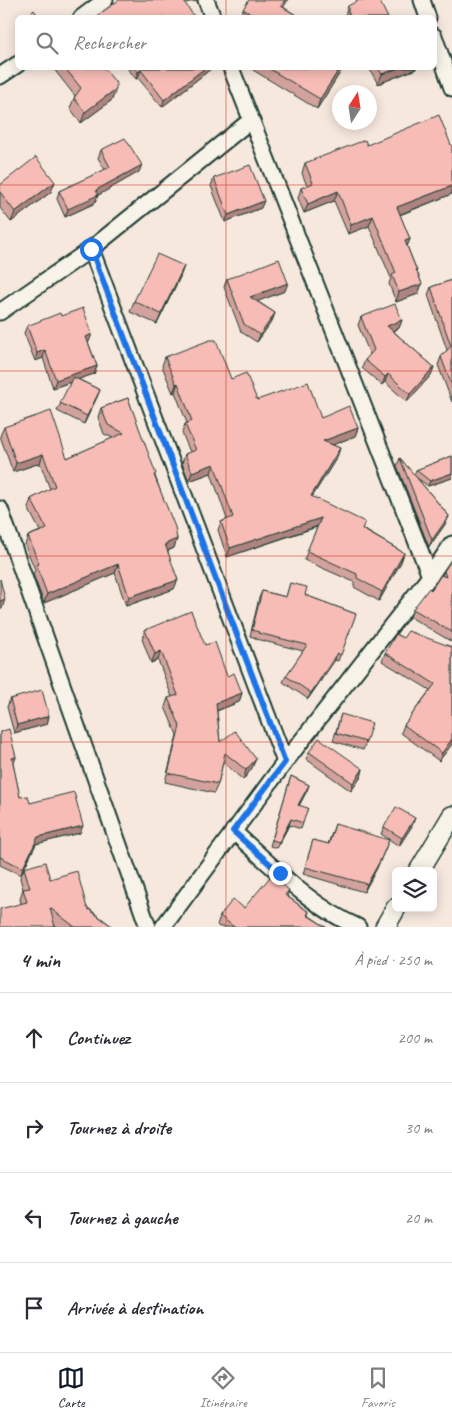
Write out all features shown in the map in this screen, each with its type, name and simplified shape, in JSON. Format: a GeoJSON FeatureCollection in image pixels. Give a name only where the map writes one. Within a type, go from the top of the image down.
{"type":"FeatureCollection","features":[{"type":"Feature","properties":{"kind":"street"},"geometry":{"type":"LineString","coordinates":[[85,15],[105,0]]}},
{"type":"Feature","properties":{"kind":"street"},"geometry":{"type":"LineString","coordinates":[[206,0],[211,15]]}},
{"type":"Feature","properties":{"kind":"street"},"geometry":{"type":"LineString","coordinates":[[422,0],[427,15]]}},
{"type":"Feature","properties":{"kind":"street"},"geometry":{"type":"LineString","coordinates":[[437,40],[446,53],[452,88]]}},
{"type":"Feature","properties":{"kind":"street"},"geometry":{"type":"LineString","coordinates":[[0,76],[15,66]]}},
{"type":"Feature","properties":{"kind":"street"},"geometry":{"type":"LineString","coordinates":[[232,70],[430,576]]}},
{"type":"Feature","properties":{"kind":"street"},"geometry":{"type":"LineString","coordinates":[[0,312],[91,249],[251,120]]}},
{"type":"Feature","properties":{"kind":"street"},"geometry":{"type":"LineString","coordinates":[[91,249],[285,762]]}},
{"type":"Feature","properties":{"kind":"street"},"geometry":{"type":"LineString","coordinates":[[0,510],[148,927]]}},
{"type":"Feature","properties":{"kind":"street"},"geometry":{"type":"LineString","coordinates":[[163,927],[285,762],[430,576],[452,544]]}},
{"type":"Feature","properties":{"kind":"street"},"geometry":{"type":"LineString","coordinates":[[421,867],[452,816]]}},
{"type":"Feature","properties":{"kind":"street"},"geometry":{"type":"LineString","coordinates":[[233,831],[316,903],[341,920],[358,927]]}},
{"type":"Feature","properties":{"kind":"street"},"geometry":{"type":"LineString","coordinates":[[385,927],[394,912]]}},
{"type":"Feature","properties":{"kind":"building"},"geometry":{"type":"Polygon","coordinates":[[[119,0],[183,0],[193,15],[98,15],[119,0]]]}},
{"type":"Feature","properties":{"kind":"building"},"geometry":{"type":"Polygon","coordinates":[[[249,0],[285,0],[281,6],[296,15],[252,15],[243,9],[249,0]]]}},
{"type":"Feature","properties":{"kind":"building"},"geometry":{"type":"Polygon","coordinates":[[[359,0],[379,0],[386,15],[350,15],[348,6],[359,0]]]}},
{"type":"Feature","properties":{"kind":"building"},"geometry":{"type":"Polygon","coordinates":[[[34,10],[37,15],[28,15],[34,10]]]}},
{"type":"Feature","properties":{"kind":"building"},"geometry":{"type":"Polygon","coordinates":[[[67,70],[106,70],[116,83],[116,89],[85,112],[74,98],[81,88],[67,70]]]}},
{"type":"Feature","properties":{"kind":"building"},"geometry":{"type":"Polygon","coordinates":[[[141,70],[202,70],[164,100],[141,70]]]}},
{"type":"Feature","properties":{"kind":"building"},"geometry":{"type":"Polygon","coordinates":[[[271,70],[339,70],[320,99],[271,70]]]}},
{"type":"Feature","properties":{"kind":"building"},"geometry":{"type":"Polygon","coordinates":[[[379,70],[393,70],[382,74],[379,70]]]}},
{"type":"Feature","properties":{"kind":"building"},"geometry":{"type":"Polygon","coordinates":[[[439,115],[452,145],[452,186],[397,207],[410,239],[405,241],[422,284],[399,292],[392,275],[396,273],[373,216],[351,225],[338,191],[308,204],[301,188],[313,183],[305,163],[365,140],[367,145],[439,115]]]}},
{"type":"Feature","properties":{"kind":"building"},"geometry":{"type":"Polygon","coordinates":[[[125,138],[142,165],[96,190],[98,195],[68,209],[59,191],[110,167],[101,150],[125,138]]]}},
{"type":"Feature","properties":{"kind":"building"},"geometry":{"type":"Polygon","coordinates":[[[36,157],[55,182],[15,212],[0,192],[0,185],[36,157]]]}},
{"type":"Feature","properties":{"kind":"building"},"geometry":{"type":"Polygon","coordinates":[[[250,165],[264,201],[228,215],[214,178],[250,165]]]}},
{"type":"Feature","properties":{"kind":"building"},"geometry":{"type":"Polygon","coordinates":[[[157,254],[184,266],[161,314],[134,301],[157,254]]]}},
{"type":"Feature","properties":{"kind":"building"},"geometry":{"type":"Polygon","coordinates":[[[279,259],[288,283],[250,297],[275,313],[260,335],[244,324],[227,279],[279,259]]]}},
{"type":"Feature","properties":{"kind":"building"},"geometry":{"type":"Polygon","coordinates":[[[452,280],[452,386],[441,357],[451,346],[431,287],[452,280]]]}},
{"type":"Feature","properties":{"kind":"building"},"geometry":{"type":"Polygon","coordinates":[[[395,304],[402,320],[387,326],[434,367],[410,394],[388,374],[385,377],[365,360],[374,350],[361,317],[395,304]]]}},
{"type":"Feature","properties":{"kind":"building"},"geometry":{"type":"Polygon","coordinates":[[[83,308],[92,334],[86,337],[97,366],[56,380],[45,350],[37,353],[27,326],[60,313],[61,316],[83,308]]]}},
{"type":"Feature","properties":{"kind":"building"},"geometry":{"type":"Polygon","coordinates":[[[210,340],[216,340],[231,379],[246,373],[257,400],[308,382],[321,418],[349,406],[358,428],[323,441],[340,448],[311,496],[365,522],[362,529],[404,553],[382,592],[357,578],[357,574],[307,551],[321,518],[230,548],[221,522],[233,517],[214,464],[192,472],[185,454],[196,450],[185,424],[192,421],[178,383],[176,384],[165,357],[210,340]]]}},
{"type":"Feature","properties":{"kind":"building"},"geometry":{"type":"Polygon","coordinates":[[[73,377],[100,390],[87,416],[60,403],[73,377]]]}},
{"type":"Feature","properties":{"kind":"building"},"geometry":{"type":"Polygon","coordinates":[[[128,398],[156,474],[154,475],[175,527],[177,539],[165,544],[178,580],[129,597],[118,564],[47,594],[36,565],[39,564],[28,536],[47,529],[31,499],[55,486],[43,454],[16,463],[4,427],[51,411],[67,458],[124,433],[108,425],[101,408],[128,398]]]}},
{"type":"Feature","properties":{"kind":"building"},"geometry":{"type":"Polygon","coordinates":[[[452,456],[452,473],[430,481],[416,470],[452,456]]]}},
{"type":"Feature","properties":{"kind":"building"},"geometry":{"type":"Polygon","coordinates":[[[400,458],[449,516],[432,540],[400,458]]]}},
{"type":"Feature","properties":{"kind":"building"},"geometry":{"type":"Polygon","coordinates":[[[452,559],[452,632],[413,609],[429,588],[431,590],[441,575],[446,577],[444,571],[452,559]]]}},
{"type":"Feature","properties":{"kind":"building"},"geometry":{"type":"Polygon","coordinates":[[[0,579],[5,599],[0,601],[0,579]]]}},
{"type":"Feature","properties":{"kind":"building"},"geometry":{"type":"Polygon","coordinates":[[[290,583],[307,587],[305,595],[356,614],[341,655],[337,653],[311,693],[286,676],[307,645],[252,630],[262,591],[286,597],[290,583]]]}},
{"type":"Feature","properties":{"kind":"building"},"geometry":{"type":"Polygon","coordinates":[[[191,611],[205,645],[215,642],[227,676],[234,673],[242,693],[216,703],[220,742],[235,731],[256,759],[246,770],[225,753],[218,784],[168,773],[180,726],[168,698],[178,695],[161,651],[155,654],[145,630],[191,611]]]}},
{"type":"Feature","properties":{"kind":"building"},"geometry":{"type":"Polygon","coordinates":[[[408,631],[452,647],[452,739],[442,753],[404,725],[435,684],[385,653],[396,634],[403,638],[408,631]]]}},
{"type":"Feature","properties":{"kind":"building"},"geometry":{"type":"Polygon","coordinates":[[[42,690],[49,716],[17,725],[10,699],[42,690]]]}},
{"type":"Feature","properties":{"kind":"building"},"geometry":{"type":"Polygon","coordinates":[[[341,714],[372,723],[366,742],[336,733],[341,714]]]}},
{"type":"Feature","properties":{"kind":"building"},"geometry":{"type":"Polygon","coordinates":[[[9,729],[16,757],[12,758],[20,797],[28,796],[30,803],[74,792],[83,826],[38,837],[23,868],[0,857],[0,732],[9,729]]]}},
{"type":"Feature","properties":{"kind":"building"},"geometry":{"type":"Polygon","coordinates":[[[319,738],[363,769],[353,783],[309,752],[319,738]]]}},
{"type":"Feature","properties":{"kind":"building"},"geometry":{"type":"Polygon","coordinates":[[[291,776],[309,785],[298,805],[308,808],[303,823],[291,819],[279,842],[272,840],[291,776]]]}},
{"type":"Feature","properties":{"kind":"building"},"geometry":{"type":"Polygon","coordinates":[[[396,807],[415,818],[402,838],[384,827],[396,807]]]}},
{"type":"Feature","properties":{"kind":"building"},"geometry":{"type":"Polygon","coordinates":[[[335,824],[389,840],[367,884],[305,867],[313,840],[329,844],[335,824]]]}},
{"type":"Feature","properties":{"kind":"building"},"geometry":{"type":"Polygon","coordinates":[[[45,862],[50,879],[77,871],[87,908],[113,927],[75,927],[50,908],[55,927],[0,927],[0,909],[27,902],[23,889],[30,888],[24,868],[45,862]]]}},
{"type":"Feature","properties":{"kind":"building"},"geometry":{"type":"Polygon","coordinates":[[[271,876],[289,890],[285,895],[309,912],[307,915],[326,927],[234,927],[220,916],[233,899],[244,908],[271,876]]]}},
{"type":"Feature","properties":{"kind":"route"},"geometry":{"type":"LineString","coordinates":[[91,249],[285,762],[233,831],[280,873]]}}]}
